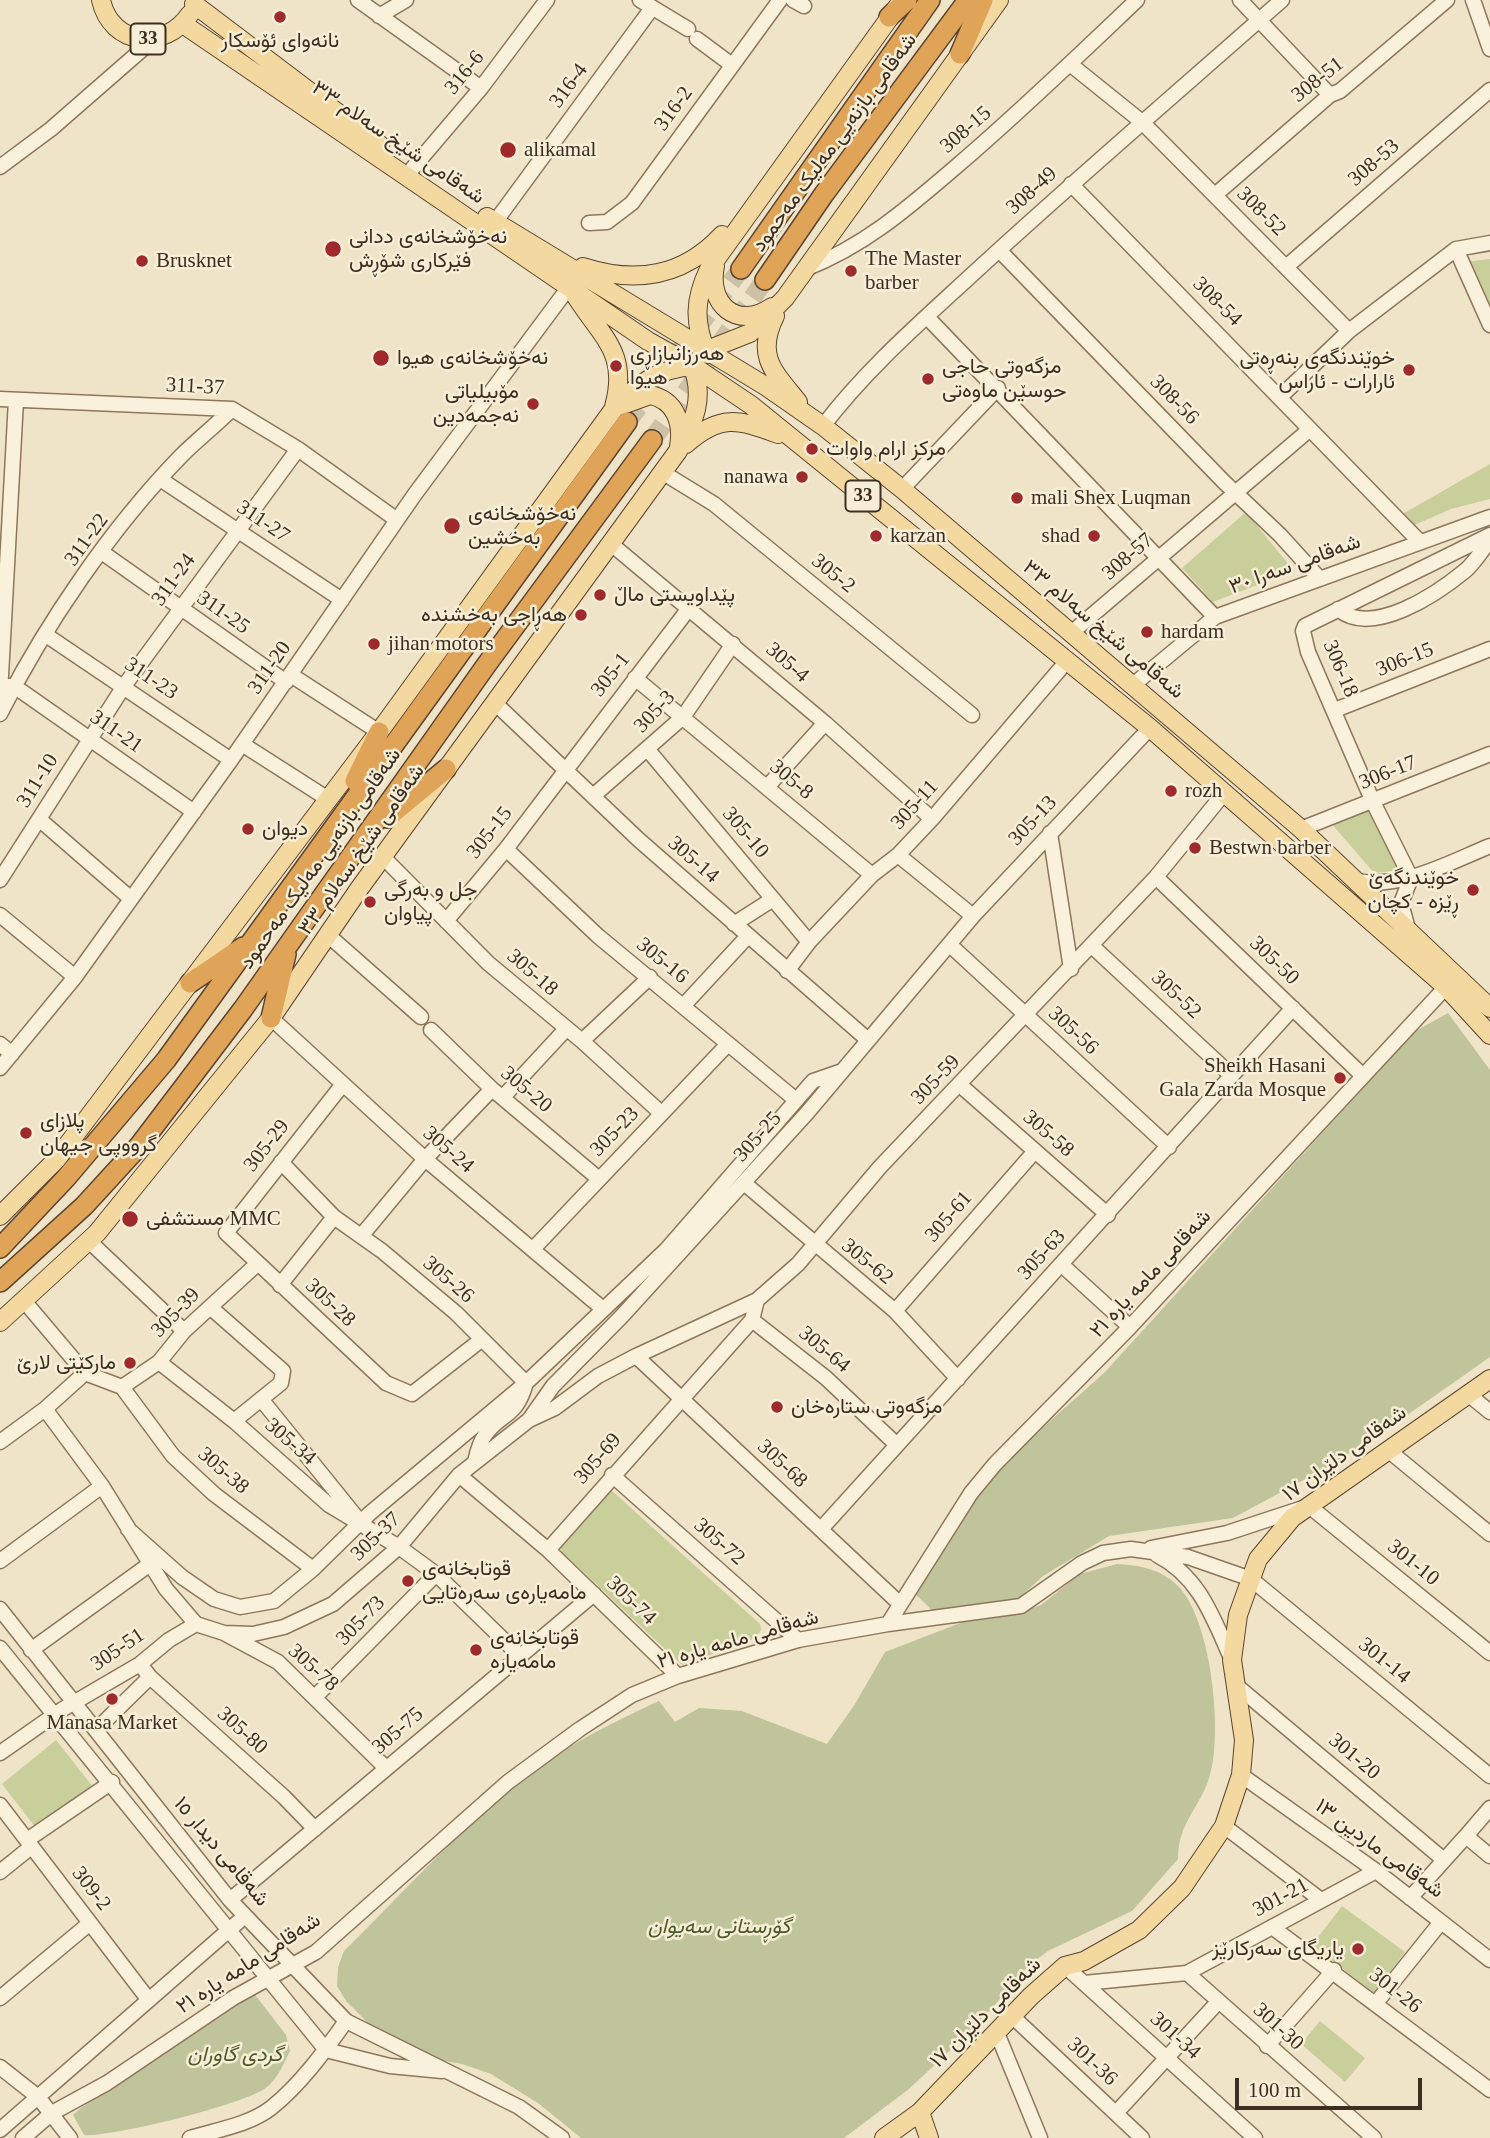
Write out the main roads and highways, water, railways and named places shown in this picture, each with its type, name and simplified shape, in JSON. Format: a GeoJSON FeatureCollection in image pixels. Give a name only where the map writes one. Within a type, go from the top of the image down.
{"type":"FeatureCollection","features":[{"type":"Feature","properties":{"kind":"highway"},"geometry":{"type":"LineString","coordinates":[[889,17],[905,0]]}},
{"type":"Feature","properties":{"kind":"highway","name":"شەقامی بازنەیی مەلیک مەحمود"},"geometry":{"type":"LineString","coordinates":[[741,269],[930,0]]}},
{"type":"Feature","properties":{"kind":"highway","name":"شەقامی بازنەیی مەلیک مەحمود"},"geometry":{"type":"LineString","coordinates":[[765,280],[824,194],[968,0]]}},
{"type":"Feature","properties":{"kind":"highway"},"geometry":{"type":"LineString","coordinates":[[960,54],[983,0]]}},
{"type":"Feature","properties":{"kind":"highway","name":"شەقامی بازنەیی مەلیک مەحمود"},"geometry":{"type":"LineString","coordinates":[[0,1248],[16,1234],[166,1060],[256,938],[620,416]]}},
{"type":"Feature","properties":{"kind":"highway","name":"شەقامی بازنەیی مەلیک مەحمود"},"geometry":{"type":"LineString","coordinates":[[0,1282],[84,1206],[139,1146],[652,440]]}},
{"type":"Feature","properties":{"kind":"highway"},"geometry":{"type":"LineString","coordinates":[[336,823],[379,732]]}},
{"type":"Feature","properties":{"kind":"highway"},"geometry":{"type":"LineString","coordinates":[[367,834],[446,769]]}},
{"type":"Feature","properties":{"kind":"highway"},"geometry":{"type":"LineString","coordinates":[[190,983],[256,938]]}},
{"type":"Feature","properties":{"kind":"highway"},"geometry":{"type":"LineString","coordinates":[[271,1018],[289,943]]}},
{"type":"Feature","properties":{"kind":"highway"},"geometry":{"type":"LineString","coordinates":[[16,1234],[13,1245],[16,1251],[21,1254],[33,1253]]}},
{"type":"Feature","properties":{"kind":"main road"},"geometry":{"type":"LineString","coordinates":[[0,1216],[56,1160],[648,378],[689,359],[710,359],[750,333],[785,298],[999,0]]}},
{"type":"Feature","properties":{"kind":"main road","name":"33"},"geometry":{"type":"LineString","coordinates":[[100,1],[111,23],[130,37],[153,40],[164,37],[183,24]]}},
{"type":"Feature","properties":{"kind":"main road","name":"شەقامی شێخ سەلام ٣٣"},"geometry":{"type":"LineString","coordinates":[[1490,1008],[1307,834],[902,489],[818,423],[766,387],[710,359],[660,322],[412,169],[195,2],[183,24],[648,341],[689,359],[751,405],[1150,728],[1446,987],[1490,1035]]}},
{"type":"Feature","properties":{"kind":"main road"},"geometry":{"type":"LineString","coordinates":[[751,405],[726,383],[710,359],[696,312],[702,284],[718,256],[889,17]]}},
{"type":"Feature","properties":{"kind":"main road"},"geometry":{"type":"LineString","coordinates":[[556,258],[619,277],[669,272],[712,246],[765,189]]}},
{"type":"Feature","properties":{"kind":"main road"},"geometry":{"type":"LineString","coordinates":[[718,256],[714,291],[720,304],[730,313],[752,316],[785,298]]}},
{"type":"Feature","properties":{"kind":"main road"},"geometry":{"type":"LineString","coordinates":[[569,287],[616,356],[620,376],[620,416]]}},
{"type":"Feature","properties":{"kind":"main road"},"geometry":{"type":"LineString","coordinates":[[785,298],[766,337],[766,356],[774,371],[818,423]]}},
{"type":"Feature","properties":{"kind":"main road","name":"شەقامی شێخ سەلام ٣٣"},"geometry":{"type":"LineString","coordinates":[[0,1322],[89,1241],[271,1018],[446,769],[678,451],[693,422],[699,402],[689,359],[660,322]]}},
{"type":"Feature","properties":{"kind":"main road"},"geometry":{"type":"LineString","coordinates":[[620,416],[641,396],[664,400],[673,407],[678,419],[678,451]]}},
{"type":"Feature","properties":{"kind":"main road"},"geometry":{"type":"LineString","coordinates":[[678,451],[707,428],[731,421],[748,423],[795,441]]}},
{"type":"Feature","properties":{"kind":"main road"},"geometry":{"type":"LineString","coordinates":[[1270,832],[1282,828],[1287,817]]}},
{"type":"Feature","properties":{"kind":"main road"},"geometry":{"type":"LineString","coordinates":[[1298,856],[1307,834]]}},
{"type":"Feature","properties":{"kind":"main road","name":"شەقامی دلێران ١٧"},"geometry":{"type":"LineString","coordinates":[[895,2135],[1065,1966],[1084,1961],[1139,1930],[1182,1888],[1224,1826],[1241,1775],[1244,1740],[1232,1660],[1238,1615],[1258,1559],[1292,1518],[1490,1379]]}},
{"type":"Feature","properties":{"kind":"main road"},"geometry":{"type":"LineString","coordinates":[[920,2112],[929,2138]]}},
{"type":"Feature","properties":{"kind":"tunnel"},"geometry":{"type":"LineString","coordinates":[[627,422],[741,269]]}},
{"type":"Feature","properties":{"kind":"tunnel"},"geometry":{"type":"LineString","coordinates":[[652,440],[765,280]]}},
{"type":"Feature","properties":{"kind":"place","name":"نانەوای ئۆسکار"},"geometry":{"type":"Point","coordinates":[280,17]}},
{"type":"Feature","properties":{"kind":"place","name":"alikamal"},"geometry":{"type":"Point","coordinates":[508,150]}},
{"type":"Feature","properties":{"kind":"place","name":"نەخۆشخانەی ددانی فێرکاری شۆڕش"},"geometry":{"type":"Point","coordinates":[333,249]}},
{"type":"Feature","properties":{"kind":"place","name":"Brusknet"},"geometry":{"type":"Point","coordinates":[142,261]}},
{"type":"Feature","properties":{"kind":"place","name":"The Master barber"},"geometry":{"type":"Point","coordinates":[851,271]}},
{"type":"Feature","properties":{"kind":"place","name":"نەخۆشخانەی هیوا"},"geometry":{"type":"Point","coordinates":[381,358]}},
{"type":"Feature","properties":{"kind":"place","name":"هەرزانبازاڕی هیوا"},"geometry":{"type":"Point","coordinates":[616,366]}},
{"type":"Feature","properties":{"kind":"place","name":"خوێندنگەی بنەڕەتی ئارارات - ئاراس"},"geometry":{"type":"Point","coordinates":[1409,370]}},
{"type":"Feature","properties":{"kind":"place","name":"مزگەوتی حاجی حوسێن ماوەتی"},"geometry":{"type":"Point","coordinates":[928,379]}},
{"type":"Feature","properties":{"kind":"place","name":"مۆبیلیاتی نەجمەدین"},"geometry":{"type":"Point","coordinates":[533,404]}},
{"type":"Feature","properties":{"kind":"place","name":"مركز ارام واوات"},"geometry":{"type":"Point","coordinates":[812,449]}},
{"type":"Feature","properties":{"kind":"place","name":"nanawa"},"geometry":{"type":"Point","coordinates":[802,477]}},
{"type":"Feature","properties":{"kind":"place","name":"mali Shex Luqman"},"geometry":{"type":"Point","coordinates":[1017,498]}},
{"type":"Feature","properties":{"kind":"place","name":"نەخۆشخانەی بەخشین"},"geometry":{"type":"Point","coordinates":[452,526]}},
{"type":"Feature","properties":{"kind":"place","name":"karzan"},"geometry":{"type":"Point","coordinates":[876,536]}},
{"type":"Feature","properties":{"kind":"place","name":"shad"},"geometry":{"type":"Point","coordinates":[1094,536]}},
{"type":"Feature","properties":{"kind":"place","name":"پێداویستی ماڵ"},"geometry":{"type":"Point","coordinates":[600,595]}},
{"type":"Feature","properties":{"kind":"place","name":"هەڕاجی بەخشندە"},"geometry":{"type":"Point","coordinates":[581,615]}},
{"type":"Feature","properties":{"kind":"place","name":"hardam"},"geometry":{"type":"Point","coordinates":[1147,632]}},
{"type":"Feature","properties":{"kind":"place","name":"jihan motors"},"geometry":{"type":"Point","coordinates":[374,644]}},
{"type":"Feature","properties":{"kind":"place","name":"rozh"},"geometry":{"type":"Point","coordinates":[1171,791]}},
{"type":"Feature","properties":{"kind":"place","name":"دیوان"},"geometry":{"type":"Point","coordinates":[248,829]}},
{"type":"Feature","properties":{"kind":"place","name":"Bestwn barber"},"geometry":{"type":"Point","coordinates":[1195,848]}},
{"type":"Feature","properties":{"kind":"place","name":"خوێندنگەێ ڕێزە - کچان"},"geometry":{"type":"Point","coordinates":[1473,890]}},
{"type":"Feature","properties":{"kind":"place","name":"جل و بەرگی پیاوان"},"geometry":{"type":"Point","coordinates":[370,902]}},
{"type":"Feature","properties":{"kind":"place","name":"Sheikh Hasani Gala Zarda Mosque"},"geometry":{"type":"Point","coordinates":[1340,1078]}},
{"type":"Feature","properties":{"kind":"place","name":"پلازای گرووپی جیهان"},"geometry":{"type":"Point","coordinates":[26,1133]}},
{"type":"Feature","properties":{"kind":"place","name":"مستشفى MMC"},"geometry":{"type":"Point","coordinates":[130,1219]}},
{"type":"Feature","properties":{"kind":"place","name":"مارکێتی لارێ"},"geometry":{"type":"Point","coordinates":[130,1363]}},
{"type":"Feature","properties":{"kind":"place","name":"مزگەوتی ستارەخان"},"geometry":{"type":"Point","coordinates":[777,1407]}},
{"type":"Feature","properties":{"kind":"place","name":"قوتابخانەی مامەیارەی سەرەتایی"},"geometry":{"type":"Point","coordinates":[408,1581]}},
{"type":"Feature","properties":{"kind":"place","name":"قوتابخانەی مامەیارە"},"geometry":{"type":"Point","coordinates":[476,1650]}},
{"type":"Feature","properties":{"kind":"place","name":"Manasa Market"},"geometry":{"type":"Point","coordinates":[112,1699]}},
{"type":"Feature","properties":{"kind":"place","name":"یاریگای سەرکارێز"},"geometry":{"type":"Point","coordinates":[1358,1949]}},
{"type":"Feature","properties":{"kind":"park label","name":"گۆڕستانی سەیوان"},"geometry":{"type":"Point","coordinates":[719,1927]}},
{"type":"Feature","properties":{"kind":"park label","name":"گردی گاوران"},"geometry":{"type":"Point","coordinates":[235,2055]}}]}
